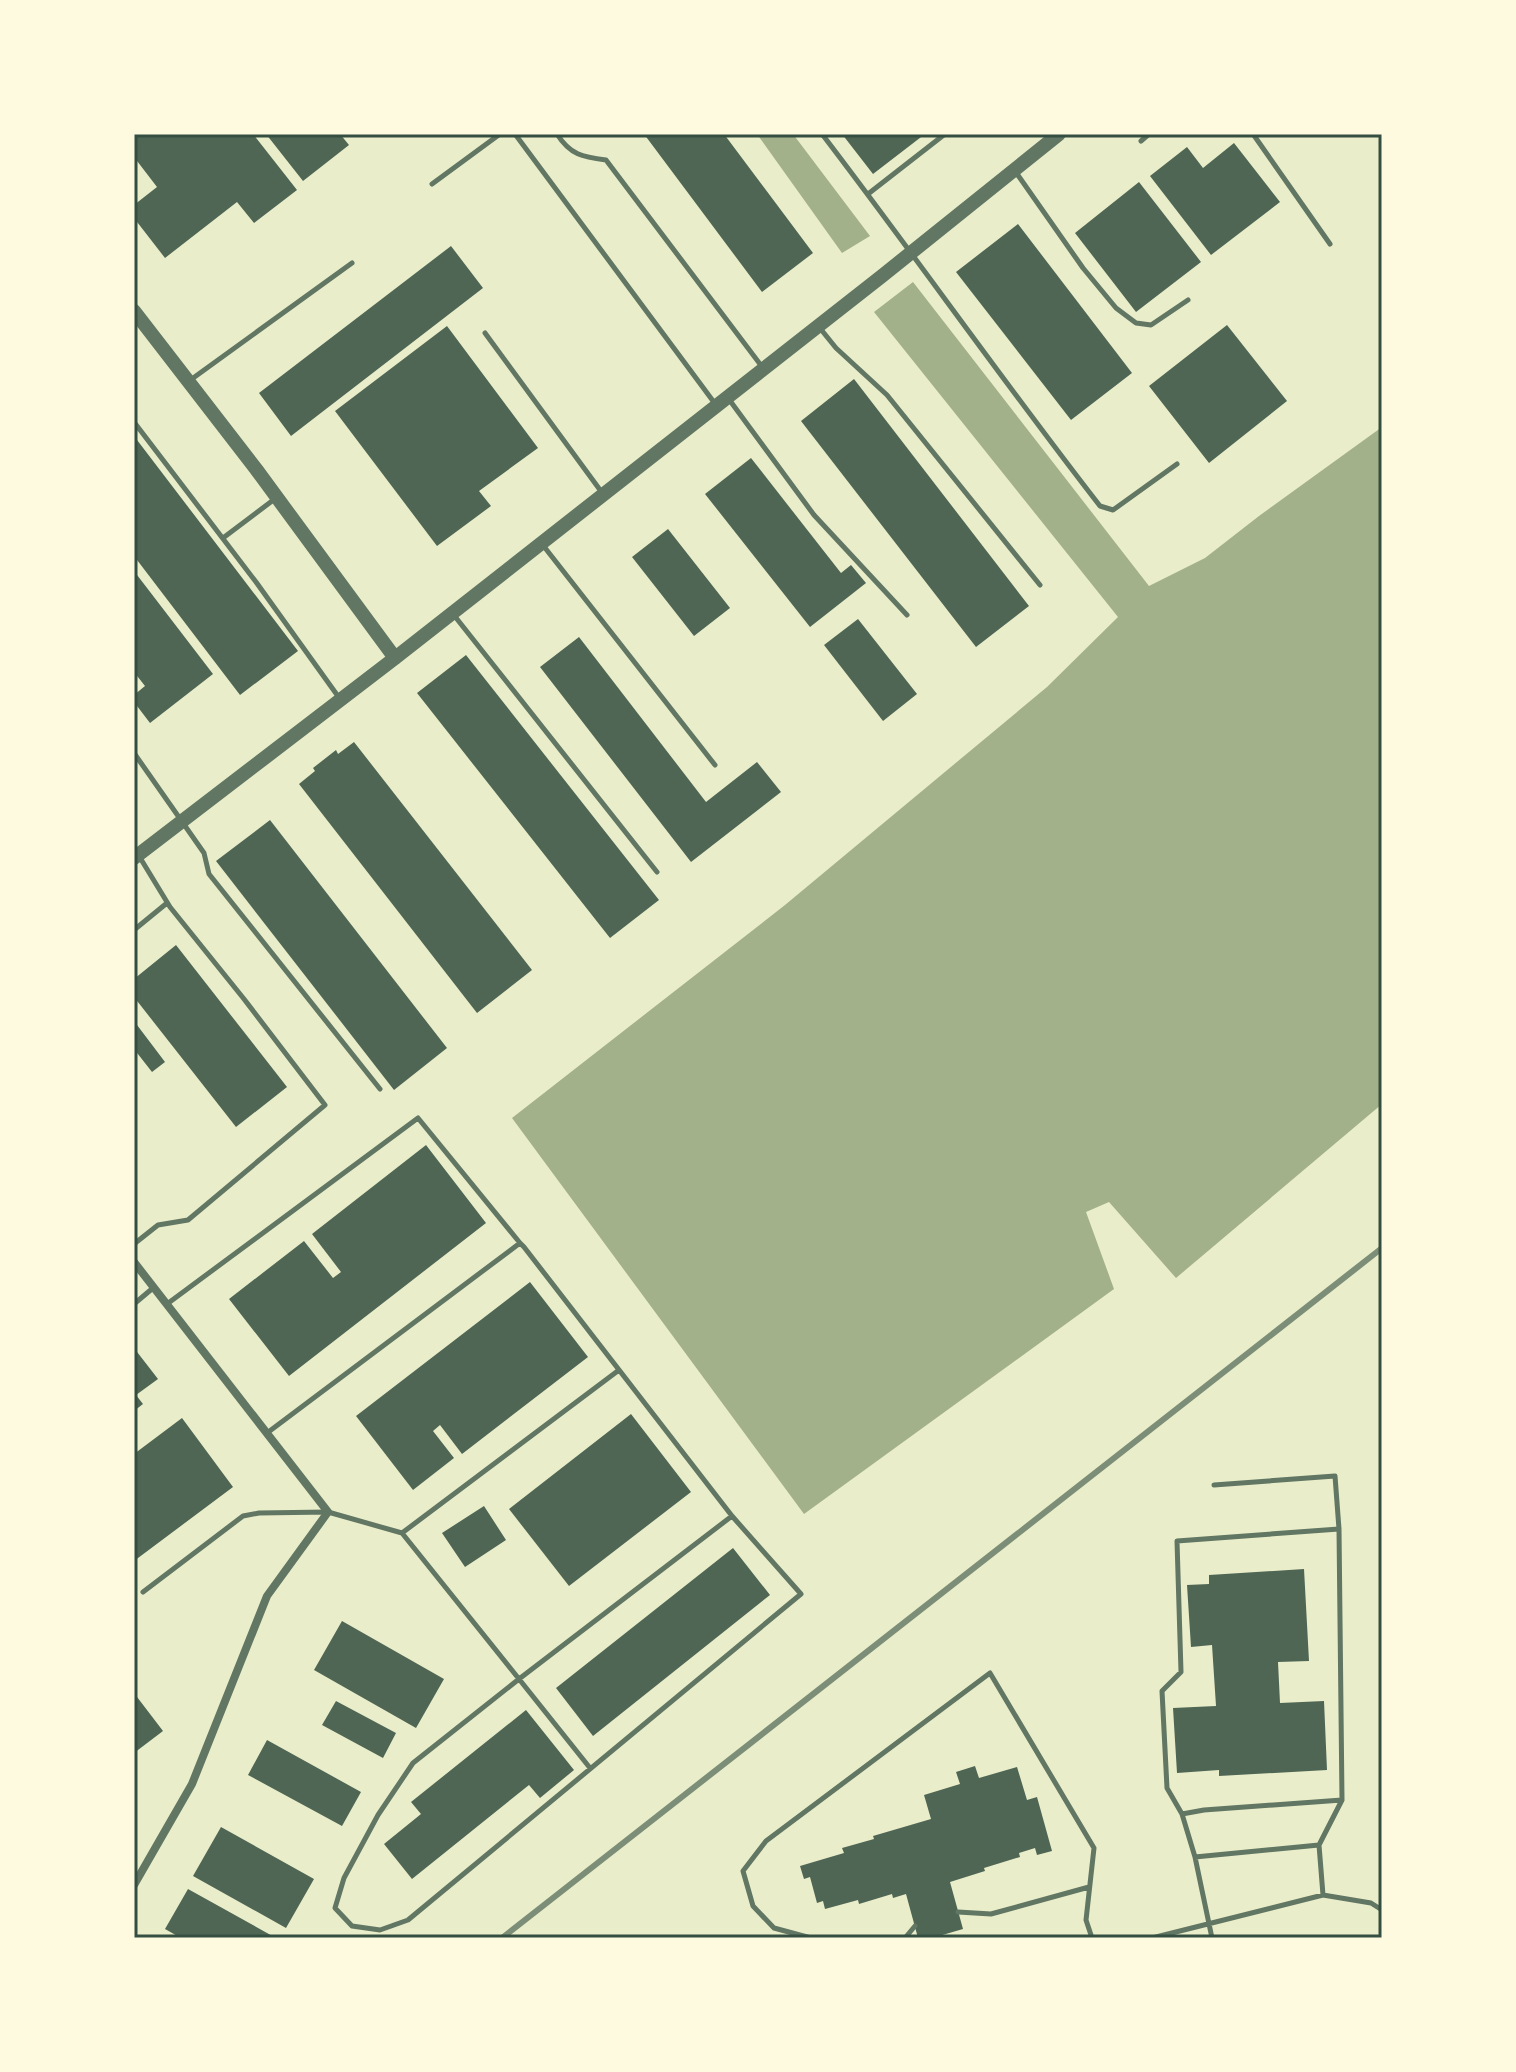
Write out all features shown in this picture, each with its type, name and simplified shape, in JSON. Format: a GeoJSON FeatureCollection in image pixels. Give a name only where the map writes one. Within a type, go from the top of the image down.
{"type":"FeatureCollection","features":[{"type":"Feature","properties":{"kind":"street"},"geometry":{"type":"LineString","coordinates":[[135,854],[453,613],[1059,134]]}},
{"type":"Feature","properties":{"kind":"street"},"geometry":{"type":"LineString","coordinates":[[134,311],[395,658]]}},
{"type":"Feature","properties":{"kind":"street"},"geometry":{"type":"LineString","coordinates":[[134,1262],[328,1512],[267,1596],[192,1784],[134,1884]]}},
{"type":"Feature","properties":{"kind":"lane"},"geometry":{"type":"LineString","coordinates":[[432,184],[500,134]]}},
{"type":"Feature","properties":{"kind":"lane"},"geometry":{"type":"LineString","coordinates":[[515,134],[722,402],[814,515],[907,615]]}},
{"type":"Feature","properties":{"kind":"lane"},"geometry":{"type":"LineString","coordinates":[[557,134],[581,157],[606,160],[763,369]]}},
{"type":"Feature","properties":{"kind":"lane"},"geometry":{"type":"LineString","coordinates":[[822,134],[1100,506],[1113,510],[1177,464]]}},
{"type":"Feature","properties":{"kind":"lane"},"geometry":{"type":"LineString","coordinates":[[868,194],[945,134]]}},
{"type":"Feature","properties":{"kind":"lane"},"geometry":{"type":"LineString","coordinates":[[1141,141],[1149,134]]}},
{"type":"Feature","properties":{"kind":"lane"},"geometry":{"type":"LineString","coordinates":[[1253,134],[1330,244]]}},
{"type":"Feature","properties":{"kind":"lane"},"geometry":{"type":"LineString","coordinates":[[1014,170],[1083,268],[1116,308],[1136,323],[1151,325],[1188,300]]}},
{"type":"Feature","properties":{"kind":"lane"},"geometry":{"type":"LineString","coordinates":[[188,382],[352,263]]}},
{"type":"Feature","properties":{"kind":"lane"},"geometry":{"type":"LineString","coordinates":[[818,326],[836,348],[887,395],[1040,585]]}},
{"type":"Feature","properties":{"kind":"lane"},"geometry":{"type":"LineString","coordinates":[[485,333],[604,494]]}},
{"type":"Feature","properties":{"kind":"lane"},"geometry":{"type":"LineString","coordinates":[[134,422],[223,538],[340,700]]}},
{"type":"Feature","properties":{"kind":"lane"},"geometry":{"type":"LineString","coordinates":[[223,538],[277,498]]}},
{"type":"Feature","properties":{"kind":"lane"},"geometry":{"type":"LineString","coordinates":[[542,543],[715,765]]}},
{"type":"Feature","properties":{"kind":"lane"},"geometry":{"type":"LineString","coordinates":[[453,613],[657,872]]}},
{"type":"Feature","properties":{"kind":"lane"},"geometry":{"type":"LineString","coordinates":[[134,753],[204,853],[209,874],[380,1089]]}},
{"type":"Feature","properties":{"kind":"lane"},"geometry":{"type":"LineString","coordinates":[[134,1244],[158,1225],[188,1220],[325,1105],[167,902],[135,854]]}},
{"type":"Feature","properties":{"kind":"lane"},"geometry":{"type":"LineString","coordinates":[[134,930],[167,902]]}},
{"type":"Feature","properties":{"kind":"lane"},"geometry":{"type":"LineString","coordinates":[[167,1304],[418,1118],[520,1243],[732,1516],[801,1594],[408,1920],[380,1930],[352,1926],[335,1908],[344,1878],[378,1815],[413,1763],[732,1516]]}},
{"type":"Feature","properties":{"kind":"lane"},"geometry":{"type":"LineString","coordinates":[[267,1433],[520,1243]]}},
{"type":"Feature","properties":{"kind":"lane"},"geometry":{"type":"LineString","coordinates":[[134,1304],[154,1288]]}},
{"type":"Feature","properties":{"kind":"lane"},"geometry":{"type":"LineString","coordinates":[[402,1533],[619,1370]]}},
{"type":"Feature","properties":{"kind":"lane"},"geometry":{"type":"LineString","coordinates":[[1214,1485],[1335,1476],[1339,1529],[1342,1800],[1319,1845],[1323,1895]]}},
{"type":"Feature","properties":{"kind":"lane"},"geometry":{"type":"LineString","coordinates":[[143,1592],[243,1516],[328,1512],[402,1533],[590,1768]]}},
{"type":"Feature","properties":{"kind":"lane"},"geometry":{"type":"LineString","coordinates":[[1212,1938],[1195,1857],[1182,1814],[1167,1788],[1162,1691],[1181,1672],[1177,1541],[1339,1529]]}},
{"type":"Feature","properties":{"kind":"lane"},"geometry":{"type":"LineString","coordinates":[[811,1938],[774,1928],[753,1906],[743,1871],[766,1841],[990,1673],[1094,1848],[1086,1920],[1092,1938]]}},
{"type":"Feature","properties":{"kind":"lane"},"geometry":{"type":"LineString","coordinates":[[1182,1814],[1342,1800]]}},
{"type":"Feature","properties":{"kind":"lane"},"geometry":{"type":"LineString","coordinates":[[1195,1857],[1319,1845]]}},
{"type":"Feature","properties":{"kind":"lane"},"geometry":{"type":"LineString","coordinates":[[958,1912],[991,1914],[1089,1887]]}},
{"type":"Feature","properties":{"kind":"lane"},"geometry":{"type":"LineString","coordinates":[[1152,1938],[1323,1895],[1371,1903],[1382,1910]]}},
{"type":"Feature","properties":{"kind":"lane"},"geometry":{"type":"LineString","coordinates":[[905,1938],[915,1926]]}},
{"type":"Feature","properties":{"kind":"shaded area"},"geometry":{"type":"Polygon","coordinates":[[[757,134],[793,134],[870,236],[842,253],[757,134]]]}},
{"type":"Feature","properties":{"kind":"shaded area"},"geometry":{"type":"Polygon","coordinates":[[[913,282],[1149,586],[1205,558],[1382,427],[1382,1104],[1176,1278],[1109,1202],[1086,1212],[1114,1289],[804,1514],[512,1118],[785,905],[1047,687],[1118,617],[874,312],[913,282]]]}},
{"type":"Feature","properties":{"kind":"building"},"geometry":{"type":"Polygon","coordinates":[[[134,134],[253,134],[297,190],[254,223],[237,202],[165,258],[134,218],[134,205],[157,187],[134,157],[134,134]]]}},
{"type":"Feature","properties":{"kind":"building"},"geometry":{"type":"Polygon","coordinates":[[[266,134],[340,134],[349,145],[303,181],[266,134]]]}},
{"type":"Feature","properties":{"kind":"building"},"geometry":{"type":"Polygon","coordinates":[[[644,134],[724,134],[813,253],[762,292],[644,134]]]}},
{"type":"Feature","properties":{"kind":"building"},"geometry":{"type":"Polygon","coordinates":[[[842,134],[925,134],[873,174],[842,134]]]}},
{"type":"Feature","properties":{"kind":"building"},"geometry":{"type":"Polygon","coordinates":[[[1234,143],[1280,202],[1211,255],[1150,176],[1187,147],[1203,168],[1234,143]]]}},
{"type":"Feature","properties":{"kind":"building"},"geometry":{"type":"Polygon","coordinates":[[[1139,182],[1201,262],[1136,312],[1075,233],[1139,182]]]}},
{"type":"Feature","properties":{"kind":"building"},"geometry":{"type":"Polygon","coordinates":[[[1018,224],[1132,373],[1071,420],[956,272],[1018,224]]]}},
{"type":"Feature","properties":{"kind":"building"},"geometry":{"type":"Polygon","coordinates":[[[451,246],[483,288],[291,436],[259,393],[451,246]]]}},
{"type":"Feature","properties":{"kind":"building"},"geometry":{"type":"Polygon","coordinates":[[[1227,325],[1287,401],[1209,463],[1149,386],[1227,325]]]}},
{"type":"Feature","properties":{"kind":"building"},"geometry":{"type":"Polygon","coordinates":[[[447,326],[538,448],[479,491],[491,506],[437,546],[335,411],[447,326]]]}},
{"type":"Feature","properties":{"kind":"building"},"geometry":{"type":"Polygon","coordinates":[[[854,379],[1029,606],[976,647],[801,421],[854,379]]]}},
{"type":"Feature","properties":{"kind":"building"},"geometry":{"type":"Polygon","coordinates":[[[134,436],[298,651],[240,695],[134,556],[134,436]]]}},
{"type":"Feature","properties":{"kind":"building"},"geometry":{"type":"Polygon","coordinates":[[[751,458],[841,573],[851,565],[866,583],[810,627],[705,494],[751,458]]]}},
{"type":"Feature","properties":{"kind":"building"},"geometry":{"type":"Polygon","coordinates":[[[668,529],[730,608],[694,636],[632,557],[668,529]]]}},
{"type":"Feature","properties":{"kind":"building"},"geometry":{"type":"Polygon","coordinates":[[[134,571],[213,674],[150,723],[134,702],[134,695],[145,686],[134,672],[134,571]]]}},
{"type":"Feature","properties":{"kind":"building"},"geometry":{"type":"Polygon","coordinates":[[[858,619],[917,694],[883,721],[824,645],[858,619]]]}},
{"type":"Feature","properties":{"kind":"building"},"geometry":{"type":"Polygon","coordinates":[[[579,637],[706,802],[757,762],[781,792],[691,862],[540,667],[579,637]]]}},
{"type":"Feature","properties":{"kind":"building"},"geometry":{"type":"Polygon","coordinates":[[[466,655],[659,900],[610,938],[417,693],[466,655]]]}},
{"type":"Feature","properties":{"kind":"building"},"geometry":{"type":"Polygon","coordinates":[[[354,742],[532,970],[477,1013],[299,784],[336,750],[338,754],[354,742]]]}},
{"type":"Feature","properties":{"kind":"building"},"geometry":{"type":"Polygon","coordinates":[[[270,820],[447,1048],[394,1090],[216,861],[270,820]]]}},
{"type":"Feature","properties":{"kind":"building"},"geometry":{"type":"Polygon","coordinates":[[[176,945],[287,1087],[236,1127],[134,997],[134,979],[176,945]]]}},
{"type":"Feature","properties":{"kind":"building"},"geometry":{"type":"Polygon","coordinates":[[[134,1021],[165,1062],[152,1072],[134,1049],[134,1021]]]}},
{"type":"Feature","properties":{"kind":"building"},"geometry":{"type":"Polygon","coordinates":[[[426,1145],[486,1223],[289,1376],[229,1299],[304,1241],[333,1278],[341,1272],[312,1234],[426,1145]]]}},
{"type":"Feature","properties":{"kind":"building"},"geometry":{"type":"Polygon","coordinates":[[[530,1282],[588,1357],[462,1454],[440,1425],[433,1431],[454,1458],[413,1490],[356,1416],[530,1282]]]}},
{"type":"Feature","properties":{"kind":"building"},"geometry":{"type":"Polygon","coordinates":[[[134,1348],[158,1379],[136,1395],[143,1404],[134,1411],[134,1348]]]}},
{"type":"Feature","properties":{"kind":"building"},"geometry":{"type":"Polygon","coordinates":[[[631,1414],[691,1492],[569,1586],[509,1509],[631,1414]]]}},
{"type":"Feature","properties":{"kind":"building"},"geometry":{"type":"Polygon","coordinates":[[[182,1418],[233,1487],[134,1561],[134,1454],[182,1418]]]}},
{"type":"Feature","properties":{"kind":"building"},"geometry":{"type":"Polygon","coordinates":[[[484,1506],[506,1540],[465,1567],[442,1533],[484,1506]]]}},
{"type":"Feature","properties":{"kind":"building"},"geometry":{"type":"Polygon","coordinates":[[[733,1548],[770,1595],[593,1736],[556,1688],[733,1548]]]}},
{"type":"Feature","properties":{"kind":"building"},"geometry":{"type":"Polygon","coordinates":[[[1304,1569],[1309,1661],[1278,1662],[1280,1703],[1324,1701],[1327,1770],[1219,1776],[1219,1770],[1177,1773],[1173,1708],[1216,1706],[1212,1645],[1191,1647],[1187,1585],[1209,1584],[1209,1575],[1304,1569]]]}},
{"type":"Feature","properties":{"kind":"building"},"geometry":{"type":"Polygon","coordinates":[[[342,1621],[444,1679],[416,1728],[314,1670],[342,1621]]]}},
{"type":"Feature","properties":{"kind":"building"},"geometry":{"type":"Polygon","coordinates":[[[134,1693],[163,1731],[134,1753],[134,1693]]]}},
{"type":"Feature","properties":{"kind":"building"},"geometry":{"type":"Polygon","coordinates":[[[336,1701],[396,1733],[383,1758],[322,1725],[336,1701]]]}},
{"type":"Feature","properties":{"kind":"building"},"geometry":{"type":"Polygon","coordinates":[[[526,1710],[574,1770],[540,1798],[529,1785],[412,1879],[384,1844],[421,1814],[411,1802],[526,1710]]]}},
{"type":"Feature","properties":{"kind":"building"},"geometry":{"type":"Polygon","coordinates":[[[267,1740],[361,1792],[342,1826],[248,1775],[267,1740]]]}},
{"type":"Feature","properties":{"kind":"building"},"geometry":{"type":"Polygon","coordinates":[[[975,1766],[979,1778],[1017,1767],[1027,1800],[1037,1797],[1052,1851],[1037,1855],[1035,1848],[1019,1853],[1020,1857],[984,1868],[985,1871],[950,1882],[963,1929],[932,1938],[918,1938],[906,1894],[893,1898],[892,1894],[859,1904],[858,1900],[825,1909],[823,1901],[817,1903],[810,1877],[804,1879],[800,1866],[844,1853],[842,1848],[874,1839],[873,1836],[931,1819],[924,1795],[960,1784],[956,1772],[975,1766]]]}},
{"type":"Feature","properties":{"kind":"building"},"geometry":{"type":"Polygon","coordinates":[[[221,1827],[314,1879],[286,1928],[193,1876],[221,1827]]]}},
{"type":"Feature","properties":{"kind":"building"},"geometry":{"type":"Polygon","coordinates":[[[188,1889],[276,1938],[181,1938],[165,1929],[188,1889]]]}},
{"type":"Feature","properties":{"kind":"railway"},"geometry":{"type":"LineString","coordinates":[[502,1938],[1382,1248]]}}]}
